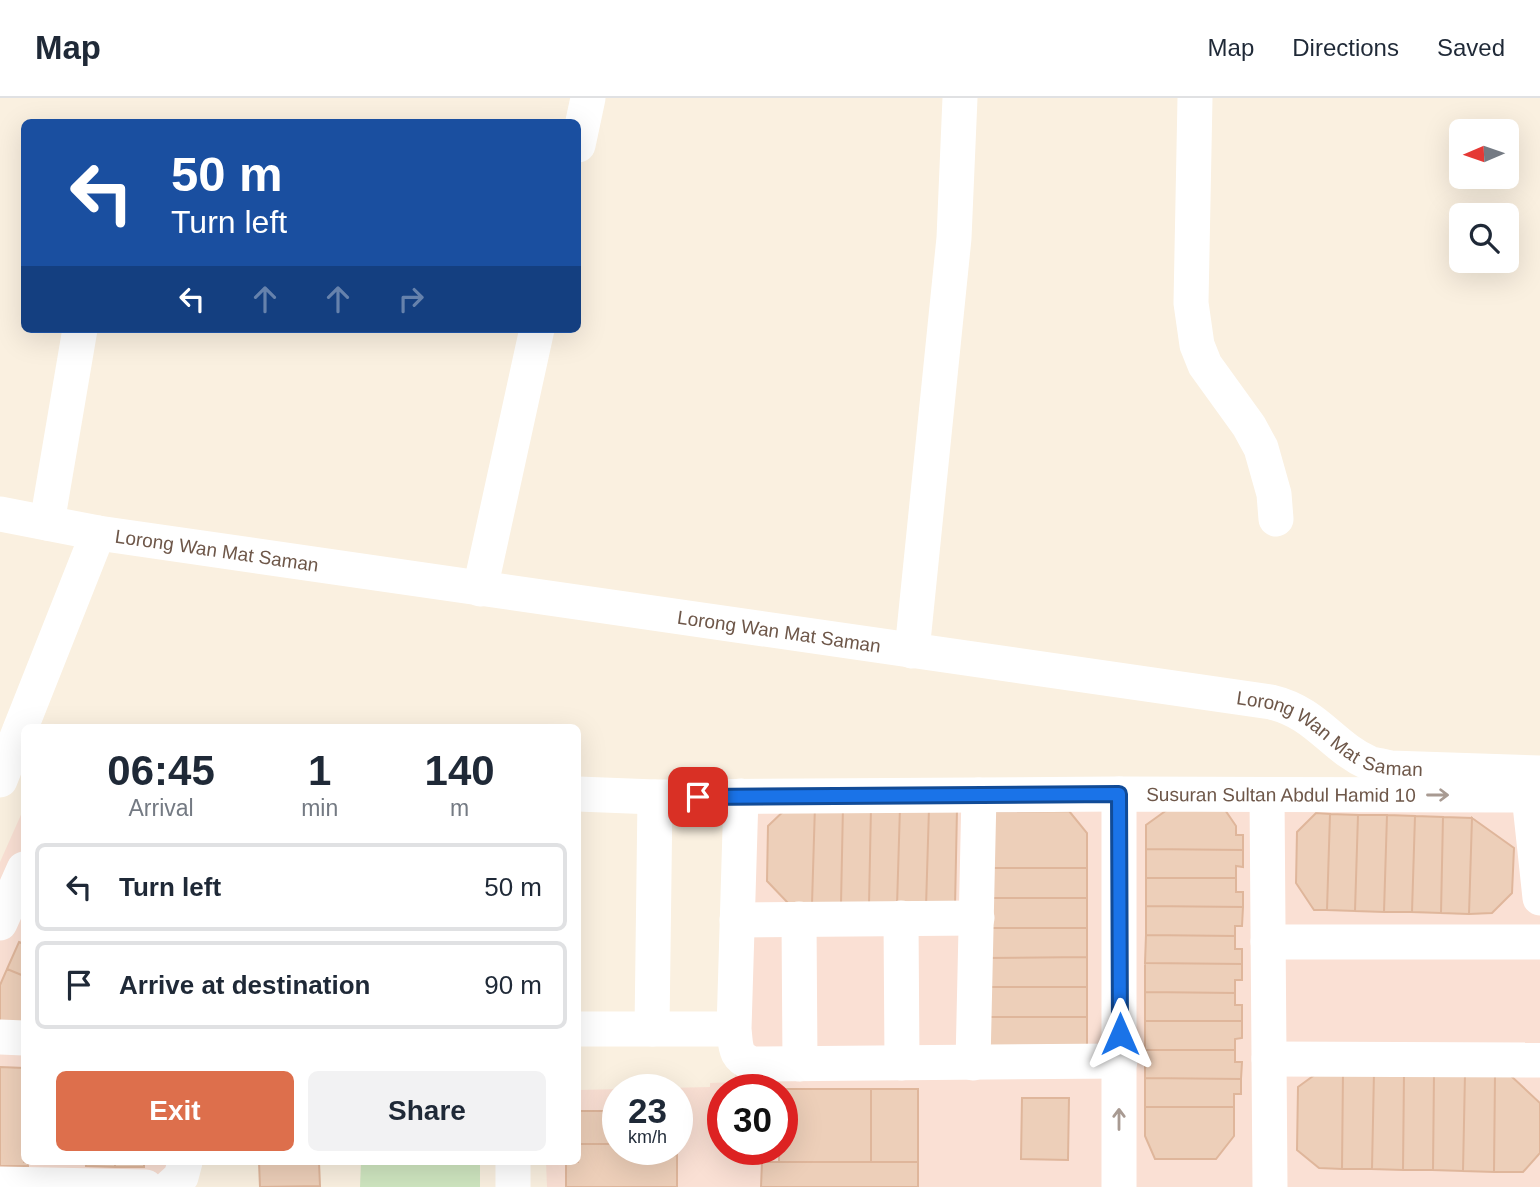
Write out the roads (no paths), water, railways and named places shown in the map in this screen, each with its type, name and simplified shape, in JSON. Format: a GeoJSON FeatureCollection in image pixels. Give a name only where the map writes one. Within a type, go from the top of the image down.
{"type":"FeatureCollection","features":[{"type":"Feature","properties":{"kind":"street"},"geometry":{"type":"LineString","coordinates":[[581,131],[588,98]]}},
{"type":"Feature","properties":{"kind":"street"},"geometry":{"type":"LineString","coordinates":[[912,651],[954,239],[960,98]]}},
{"type":"Feature","properties":{"kind":"street"},"geometry":{"type":"LineString","coordinates":[[1195,98],[1191,303],[1193,325],[1205,365],[1249,426],[1261,448],[1274,494],[1276,519]]}},
{"type":"Feature","properties":{"kind":"street"},"geometry":{"type":"LineString","coordinates":[[47,523],[79,333]]}},
{"type":"Feature","properties":{"kind":"street"},"geometry":{"type":"LineString","coordinates":[[480,589],[536,333]]}},
{"type":"Feature","properties":{"kind":"street","name":"Lorong Wan Mat Saman"},"geometry":{"type":"LineString","coordinates":[[0,514],[98,533],[1280,704],[1306,715],[1369,763],[1536,787]]}},
{"type":"Feature","properties":{"kind":"street"},"geometry":{"type":"LineString","coordinates":[[22,724],[98,533]]}},
{"type":"Feature","properties":{"kind":"street"},"geometry":{"type":"LineString","coordinates":[[0,780],[21,727]]}},
{"type":"Feature","properties":{"kind":"street"},"geometry":{"type":"LineString","coordinates":[[1536,787],[1540,898]]}},
{"type":"Feature","properties":{"kind":"street","name":"Susuran Sultan Abdul Hamid 10"},"geometry":{"type":"LineString","coordinates":[[1119,1187],[1119,794],[1267,794],[1536,787]]}},
{"type":"Feature","properties":{"kind":"street"},"geometry":{"type":"LineString","coordinates":[[581,794],[656,797],[1119,794]]}},
{"type":"Feature","properties":{"kind":"street"},"geometry":{"type":"LineString","coordinates":[[1267,794],[1269,1187]]}},
{"type":"Feature","properties":{"kind":"street"},"geometry":{"type":"LineString","coordinates":[[972,1063],[979,795]]}},
{"type":"Feature","properties":{"kind":"street"},"geometry":{"type":"LineString","coordinates":[[741,796],[734,1029],[737,1051],[742,1060],[753,1064],[1120,1061]]}},
{"type":"Feature","properties":{"kind":"street"},"geometry":{"type":"LineString","coordinates":[[652,1029],[656,797]]}},
{"type":"Feature","properties":{"kind":"street"},"geometry":{"type":"LineString","coordinates":[[0,923],[21,876]]}},
{"type":"Feature","properties":{"kind":"street"},"geometry":{"type":"LineString","coordinates":[[901,918],[902,1063]]}},
{"type":"Feature","properties":{"kind":"street"},"geometry":{"type":"LineString","coordinates":[[737,920],[977,918]]}},
{"type":"Feature","properties":{"kind":"street"},"geometry":{"type":"LineString","coordinates":[[799,919],[800,1064]]}},
{"type":"Feature","properties":{"kind":"street"},"geometry":{"type":"LineString","coordinates":[[1268,942],[1540,942]]}},
{"type":"Feature","properties":{"kind":"street"},"geometry":{"type":"LineString","coordinates":[[581,1029],[724,1029]]}},
{"type":"Feature","properties":{"kind":"street"},"geometry":{"type":"LineString","coordinates":[[0,1037],[21,1038]]}},
{"type":"Feature","properties":{"kind":"street"},"geometry":{"type":"LineString","coordinates":[[1269,1059],[1540,1060]]}},
{"type":"Feature","properties":{"kind":"street"},"geometry":{"type":"LineString","coordinates":[[170,1187],[181,1177],[185,1165]]}},
{"type":"Feature","properties":{"kind":"street"},"geometry":{"type":"LineString","coordinates":[[513,1165],[513,1187]]}},
{"type":"Feature","properties":{"kind":"street"},"geometry":{"type":"LineString","coordinates":[[0,1184],[146,1187]]}}]}
